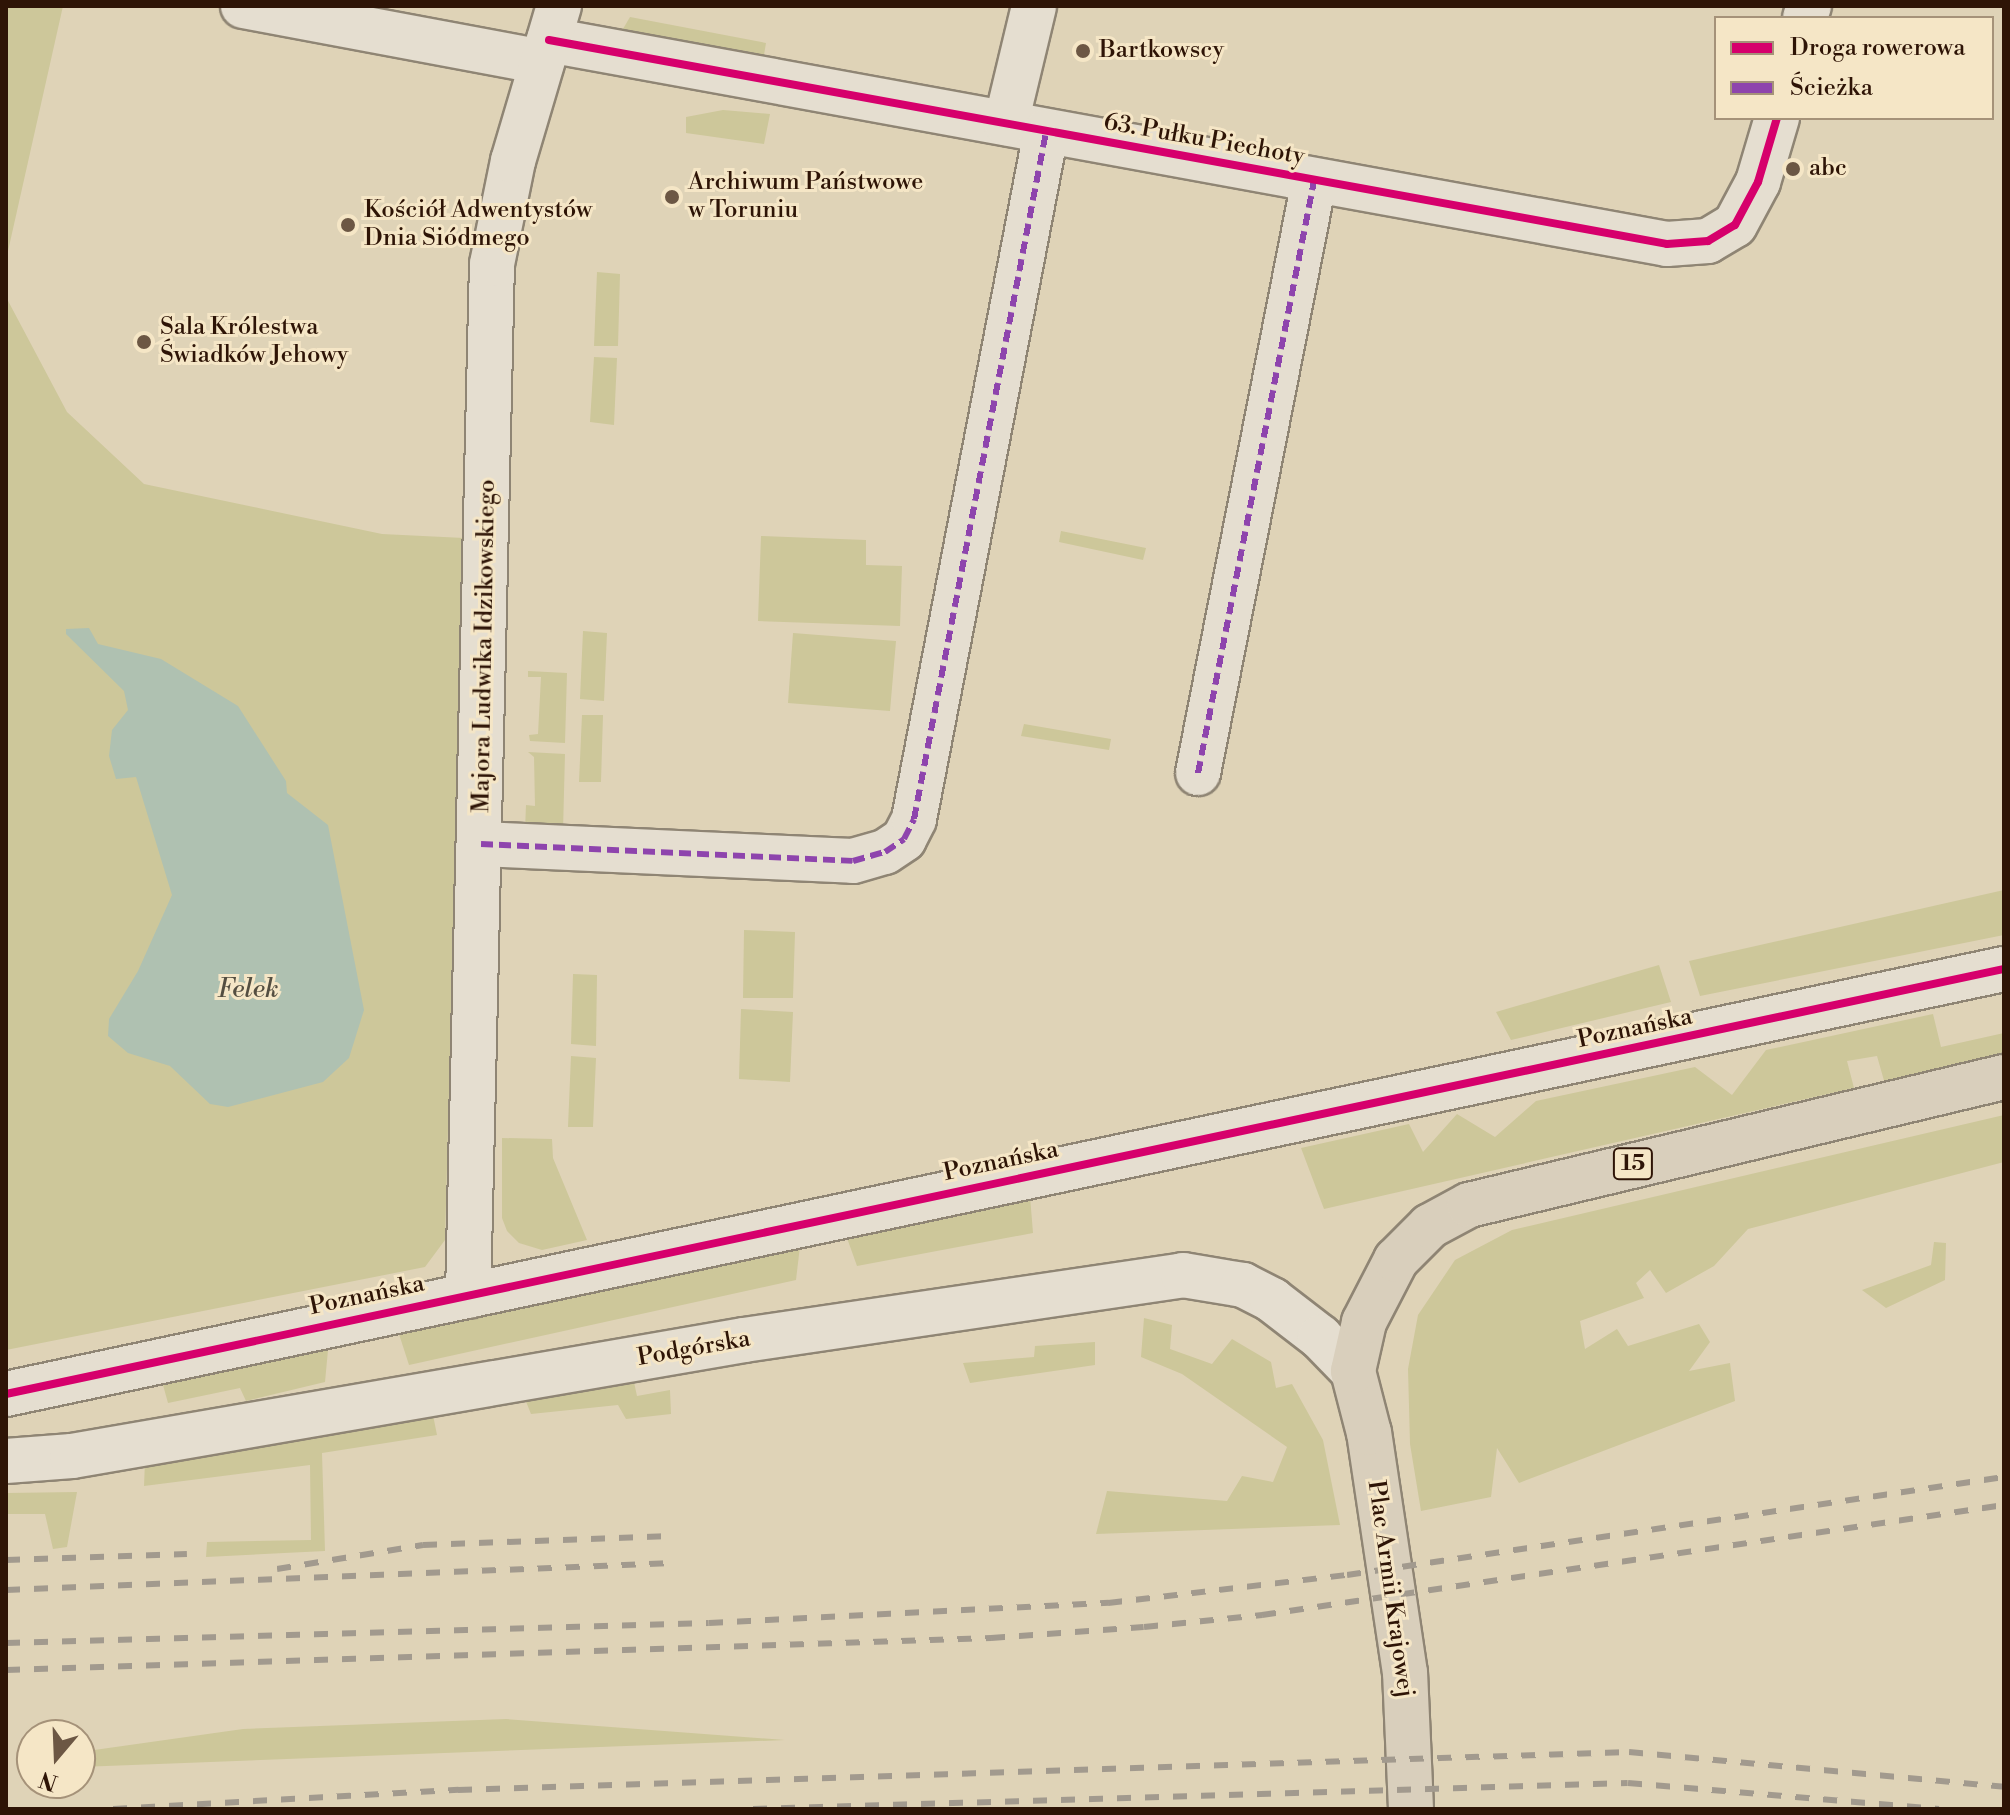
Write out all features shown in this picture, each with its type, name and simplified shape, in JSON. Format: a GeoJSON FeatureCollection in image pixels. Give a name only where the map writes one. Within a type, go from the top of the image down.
{"type":"FeatureCollection","features":[{"type":"Feature","properties":{"kind":"main road","name":"15"},"geometry":{"type":"LineString","coordinates":[[1353,1371],[1364,1322],[1396,1260],[1430,1226],[1469,1205],[2004,1077]]}},
{"type":"Feature","properties":{"kind":"main road","name":"Plac Armii Krajowej"},"geometry":{"type":"LineString","coordinates":[[1353,1371],[1369,1433],[1405,1673],[1411,1809]]}},
{"type":"Feature","properties":{"kind":"street","name":"63. Pułku Piechoty"},"geometry":{"type":"LineString","coordinates":[[243,6],[550,36],[1635,240],[1698,244],[1735,225],[1748,205],[1776,120]]}},
{"type":"Feature","properties":{"kind":"street"},"geometry":{"type":"LineString","coordinates":[[481,844],[853,861],[885,852],[904,839],[914,819],[1026,127],[1034,6]]}},
{"type":"Feature","properties":{"kind":"street","name":"Majora Ludwika Idzikowskiego"},"geometry":{"type":"LineString","coordinates":[[468,1296],[481,844],[492,264],[513,161],[550,36]]}},
{"type":"Feature","properties":{"kind":"street"},"geometry":{"type":"LineString","coordinates":[[1198,773],[1314,181]]}},
{"type":"Feature","properties":{"kind":"street","name":"Poznańska"},"geometry":{"type":"LineString","coordinates":[[6,1394],[2004,969]]}},
{"type":"Feature","properties":{"kind":"street","name":"Podgórska"},"geometry":{"type":"LineString","coordinates":[[6,1461],[72,1456],[758,1338],[1183,1275],[1243,1285],[1272,1300],[1320,1337],[1353,1371]]}},
{"type":"Feature","properties":{"kind":"shaded area"},"geometry":{"type":"Polygon","coordinates":[[[6,6],[63,6],[6,260],[6,6]]]}},
{"type":"Feature","properties":{"kind":"shaded area"},"geometry":{"type":"Polygon","coordinates":[[[630,17],[766,43],[764,55],[620,34],[630,17]]]}},
{"type":"Feature","properties":{"kind":"shaded area"},"geometry":{"type":"Polygon","coordinates":[[[723,110],[770,114],[764,144],[686,133],[686,117],[723,110]]]}},
{"type":"Feature","properties":{"kind":"shaded area"},"geometry":{"type":"Polygon","coordinates":[[[597,272],[620,274],[618,346],[594,346],[597,272]]]}},
{"type":"Feature","properties":{"kind":"shaded area"},"geometry":{"type":"Polygon","coordinates":[[[6,297],[67,412],[144,484],[382,534],[464,538],[445,1240],[425,1267],[6,1350],[6,297]]]}},
{"type":"Feature","properties":{"kind":"shaded area"},"geometry":{"type":"Polygon","coordinates":[[[594,357],[617,358],[614,425],[590,422],[594,357]]]}},
{"type":"Feature","properties":{"kind":"shaded area"},"geometry":{"type":"Polygon","coordinates":[[[1061,531],[1146,548],[1143,560],[1059,542],[1061,531]]]}},
{"type":"Feature","properties":{"kind":"shaded area"},"geometry":{"type":"Polygon","coordinates":[[[761,536],[866,540],[866,565],[902,566],[900,626],[758,621],[761,536]]]}},
{"type":"Feature","properties":{"kind":"shaded area"},"geometry":{"type":"Polygon","coordinates":[[[583,631],[607,633],[604,701],[580,699],[583,631]]]}},
{"type":"Feature","properties":{"kind":"shaded area"},"geometry":{"type":"Polygon","coordinates":[[[793,633],[896,641],[890,711],[788,703],[793,633]]]}},
{"type":"Feature","properties":{"kind":"shaded area"},"geometry":{"type":"Polygon","coordinates":[[[528,671],[567,673],[565,743],[530,741],[529,735],[538,734],[541,677],[528,677],[528,671]]]}},
{"type":"Feature","properties":{"kind":"shaded area"},"geometry":{"type":"Polygon","coordinates":[[[582,715],[603,715],[601,782],[579,782],[582,715]]]}},
{"type":"Feature","properties":{"kind":"shaded area"},"geometry":{"type":"Polygon","coordinates":[[[1024,724],[1111,739],[1109,750],[1021,736],[1024,724]]]}},
{"type":"Feature","properties":{"kind":"shaded area"},"geometry":{"type":"Polygon","coordinates":[[[528,752],[565,754],[563,831],[525,830],[526,805],[535,806],[534,757],[528,752]]]}},
{"type":"Feature","properties":{"kind":"shaded area"},"geometry":{"type":"Polygon","coordinates":[[[2004,890],[2004,935],[1700,996],[1689,961],[2004,890]]]}},
{"type":"Feature","properties":{"kind":"shaded area"},"geometry":{"type":"Polygon","coordinates":[[[744,930],[795,932],[793,998],[743,998],[744,930]]]}},
{"type":"Feature","properties":{"kind":"shaded area"},"geometry":{"type":"Polygon","coordinates":[[[1659,965],[1671,1002],[1511,1040],[1496,1012],[1659,965]]]}},
{"type":"Feature","properties":{"kind":"shaded area"},"geometry":{"type":"Polygon","coordinates":[[[573,974],[597,975],[596,1046],[571,1044],[573,974]]]}},
{"type":"Feature","properties":{"kind":"shaded area"},"geometry":{"type":"Polygon","coordinates":[[[741,1009],[793,1012],[790,1082],[739,1079],[741,1009]]]}},
{"type":"Feature","properties":{"kind":"shaded area"},"geometry":{"type":"Polygon","coordinates":[[[1933,1014],[1941,1047],[2004,1033],[2004,1052],[1885,1084],[1877,1056],[1847,1061],[1854,1088],[1324,1209],[1301,1148],[1409,1124],[1423,1152],[1457,1114],[1495,1137],[1536,1101],[1695,1067],[1732,1095],[1766,1050],[1933,1014]]]}},
{"type":"Feature","properties":{"kind":"shaded area"},"geometry":{"type":"Polygon","coordinates":[[[571,1056],[596,1058],[593,1127],[568,1127],[571,1056]]]}},
{"type":"Feature","properties":{"kind":"shaded area"},"geometry":{"type":"Polygon","coordinates":[[[2004,1115],[2004,1162],[1748,1229],[1714,1266],[1666,1293],[1650,1270],[1636,1283],[1644,1298],[1580,1321],[1585,1349],[1617,1329],[1628,1346],[1699,1324],[1710,1342],[1689,1371],[1730,1363],[1735,1401],[1519,1483],[1497,1448],[1491,1497],[1421,1511],[1410,1444],[1408,1369],[1418,1315],[1455,1260],[1512,1230],[2004,1115]]]}},
{"type":"Feature","properties":{"kind":"shaded area"},"geometry":{"type":"Polygon","coordinates":[[[502,1138],[552,1139],[553,1158],[587,1240],[542,1250],[519,1243],[507,1231],[502,1218],[502,1138]]]}},
{"type":"Feature","properties":{"kind":"shaded area"},"geometry":{"type":"Polygon","coordinates":[[[1030,1196],[1033,1233],[857,1266],[847,1238],[1030,1196]]]}},
{"type":"Feature","properties":{"kind":"shaded area"},"geometry":{"type":"Polygon","coordinates":[[[1934,1242],[1946,1243],[1945,1280],[1886,1308],[1862,1290],[1931,1265],[1934,1242]]]}},
{"type":"Feature","properties":{"kind":"shaded area"},"geometry":{"type":"Polygon","coordinates":[[[800,1246],[796,1280],[409,1365],[398,1331],[800,1246]]]}},
{"type":"Feature","properties":{"kind":"shaded area"},"geometry":{"type":"Polygon","coordinates":[[[1144,1318],[1172,1325],[1170,1349],[1212,1364],[1232,1339],[1271,1362],[1276,1388],[1292,1384],[1323,1440],[1340,1525],[1096,1534],[1107,1491],[1227,1501],[1242,1476],[1273,1482],[1287,1447],[1182,1374],[1141,1357],[1144,1318]]]}},
{"type":"Feature","properties":{"kind":"shaded area"},"geometry":{"type":"Polygon","coordinates":[[[1095,1342],[1095,1365],[970,1383],[963,1363],[1034,1357],[1035,1346],[1095,1342]]]}},
{"type":"Feature","properties":{"kind":"shaded area"},"geometry":{"type":"Polygon","coordinates":[[[328,1350],[325,1382],[246,1401],[240,1388],[168,1403],[163,1385],[328,1350]]]}},
{"type":"Feature","properties":{"kind":"shaded area"},"geometry":{"type":"Polygon","coordinates":[[[632,1373],[637,1396],[670,1390],[671,1414],[626,1419],[618,1405],[531,1414],[521,1389],[632,1373]]]}},
{"type":"Feature","properties":{"kind":"shaded area"},"geometry":{"type":"Polygon","coordinates":[[[432,1410],[437,1435],[322,1453],[325,1551],[206,1557],[207,1542],[311,1540],[310,1465],[144,1486],[145,1461],[432,1410]]]}},
{"type":"Feature","properties":{"kind":"shaded area"},"geometry":{"type":"Polygon","coordinates":[[[77,1492],[67,1547],[53,1549],[45,1514],[6,1514],[6,1493],[77,1492]]]}},
{"type":"Feature","properties":{"kind":"shaded area"},"geometry":{"type":"Polygon","coordinates":[[[506,1719],[785,1740],[96,1766],[96,1750],[243,1729],[506,1719]]]}},
{"type":"Feature","properties":{"kind":"water","name":"Felek"},"geometry":{"type":"Polygon","coordinates":[[[89,628],[98,644],[161,659],[238,706],[286,781],[287,793],[328,825],[364,1010],[349,1058],[323,1082],[228,1107],[210,1104],[170,1066],[128,1053],[108,1036],[109,1019],[138,971],[172,895],[136,777],[116,779],[109,756],[112,730],[128,710],[124,691],[66,634],[66,629],[89,628]]]}},
{"type":"Feature","properties":{"kind":"railway"},"geometry":{"type":"LineString","coordinates":[[6,1643],[709,1623],[1108,1603],[1347,1575],[2004,1477]]}},
{"type":"Feature","properties":{"kind":"railway"},"geometry":{"type":"LineString","coordinates":[[6,1670],[991,1638],[1144,1627],[1262,1615],[2004,1505]]}},
{"type":"Feature","properties":{"kind":"railway"},"geometry":{"type":"LineString","coordinates":[[277,1569],[423,1545],[671,1536]]}},
{"type":"Feature","properties":{"kind":"railway"},"geometry":{"type":"LineString","coordinates":[[6,1560],[187,1554]]}},
{"type":"Feature","properties":{"kind":"railway"},"geometry":{"type":"LineString","coordinates":[[6,1590],[672,1563]]}},
{"type":"Feature","properties":{"kind":"railway"},"geometry":{"type":"LineString","coordinates":[[113,1809],[458,1790],[1629,1752],[2004,1787]]}},
{"type":"Feature","properties":{"kind":"railway"},"geometry":{"type":"LineString","coordinates":[[753,1809],[1628,1783],[1939,1809]]}},
{"type":"Feature","properties":{"kind":"marked path"},"geometry":{"type":"LineString","coordinates":[[481,844],[853,861],[885,852],[904,839],[914,819],[1046,132]]}},
{"type":"Feature","properties":{"kind":"marked path"},"geometry":{"type":"LineString","coordinates":[[1198,773],[1314,181]]}},
{"type":"Feature","properties":{"kind":"cycle path"},"geometry":{"type":"LineString","coordinates":[[549,40],[1667,244],[1708,241],[1735,225],[1758,182],[1776,120]]}},
{"type":"Feature","properties":{"kind":"cycle path"},"geometry":{"type":"LineString","coordinates":[[6,1394],[2004,969]]}},
{"type":"Feature","properties":{"kind":"place","name":"Bartkowscy"},"geometry":{"type":"Point","coordinates":[1083,51]}},
{"type":"Feature","properties":{"kind":"place","name":"abc"},"geometry":{"type":"Point","coordinates":[1793,169]}},
{"type":"Feature","properties":{"kind":"place","name":"Archiwum Państwowe w Toruniu"},"geometry":{"type":"Point","coordinates":[672,197]}},
{"type":"Feature","properties":{"kind":"place","name":"Kościół Adwentystów Dnia Siódmego"},"geometry":{"type":"Point","coordinates":[348,225]}},
{"type":"Feature","properties":{"kind":"place","name":"Sala Królestwa Świadków Jehowy"},"geometry":{"type":"Point","coordinates":[144,342]}}]}
